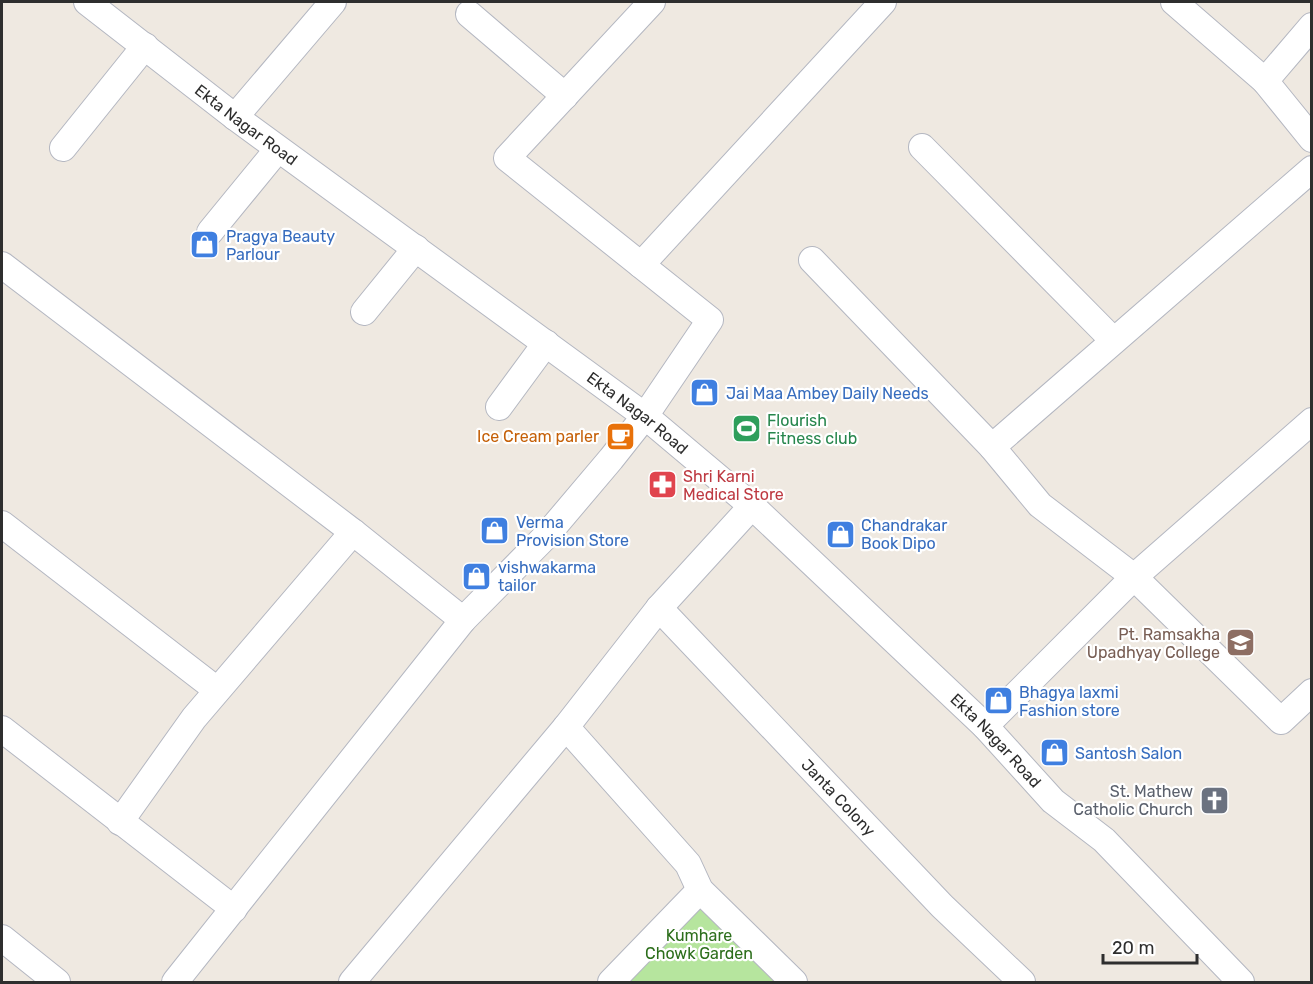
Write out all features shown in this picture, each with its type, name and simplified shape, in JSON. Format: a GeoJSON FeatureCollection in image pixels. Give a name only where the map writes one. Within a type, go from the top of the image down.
{"type":"FeatureCollection","features":[{"type":"Feature","properties":{"kind":"street","name":"Ekta Nagar Road"},"geometry":{"type":"LineString","coordinates":[[87,2],[278,149],[645,416],[752,506],[985,726],[1053,801],[1104,840],[1241,982]]}},
{"type":"Feature","properties":{"kind":"street"},"geometry":{"type":"LineString","coordinates":[[235,117],[333,2]]}},
{"type":"Feature","properties":{"kind":"street"},"geometry":{"type":"LineString","coordinates":[[175,982],[463,620],[545,537],[645,416],[711,320],[507,158],[652,2]]}},
{"type":"Feature","properties":{"kind":"street"},"geometry":{"type":"LineString","coordinates":[[641,265],[883,2]]}},
{"type":"Feature","properties":{"kind":"street"},"geometry":{"type":"LineString","coordinates":[[1174,2],[1265,81],[1311,139]]}},
{"type":"Feature","properties":{"kind":"street"},"geometry":{"type":"LineString","coordinates":[[469,14],[565,96]]}},
{"type":"Feature","properties":{"kind":"street"},"geometry":{"type":"LineString","coordinates":[[1265,81],[1311,26]]}},
{"type":"Feature","properties":{"kind":"street"},"geometry":{"type":"LineString","coordinates":[[63,148],[145,45]]}},
{"type":"Feature","properties":{"kind":"street"},"geometry":{"type":"LineString","coordinates":[[922,147],[1113,340]]}},
{"type":"Feature","properties":{"kind":"street"},"geometry":{"type":"LineString","coordinates":[[210,232],[278,149]]}},
{"type":"Feature","properties":{"kind":"street"},"geometry":{"type":"LineString","coordinates":[[992,447],[1311,169]]}},
{"type":"Feature","properties":{"kind":"street"},"geometry":{"type":"LineString","coordinates":[[364,312],[416,248]]}},
{"type":"Feature","properties":{"kind":"street"},"geometry":{"type":"LineString","coordinates":[[812,260],[992,447],[1040,505],[1134,577],[1281,721],[1311,692]]}},
{"type":"Feature","properties":{"kind":"street"},"geometry":{"type":"LineString","coordinates":[[2,265],[353,532],[463,620]]}},
{"type":"Feature","properties":{"kind":"street"},"geometry":{"type":"LineString","coordinates":[[499,406],[546,343]]}},
{"type":"Feature","properties":{"kind":"street"},"geometry":{"type":"LineString","coordinates":[[985,726],[1134,577],[1311,421]]}},
{"type":"Feature","properties":{"kind":"street"},"geometry":{"type":"LineString","coordinates":[[352,982],[566,727],[659,608],[752,506]]}},
{"type":"Feature","properties":{"kind":"street"},"geometry":{"type":"LineString","coordinates":[[2,524],[217,690]]}},
{"type":"Feature","properties":{"kind":"street"},"geometry":{"type":"LineString","coordinates":[[120,822],[194,718],[353,532]]}},
{"type":"Feature","properties":{"kind":"street","name":"Janta Colony"},"geometry":{"type":"LineString","coordinates":[[659,608],[942,906],[1022,982]]}},
{"type":"Feature","properties":{"kind":"street"},"geometry":{"type":"LineString","coordinates":[[566,727],[688,864],[700,890],[794,982]]}},
{"type":"Feature","properties":{"kind":"street"},"geometry":{"type":"LineString","coordinates":[[2,729],[234,909]]}},
{"type":"Feature","properties":{"kind":"street"},"geometry":{"type":"LineString","coordinates":[[611,982],[700,890]]}},
{"type":"Feature","properties":{"kind":"street"},"geometry":{"type":"LineString","coordinates":[[2,938],[57,982]]}},
{"type":"Feature","properties":{"kind":"green space","name":"Kumhare Chowk Garden"},"geometry":{"type":"Polygon","coordinates":[[[700,890],[794,982],[611,982],[700,890]]]}},
{"type":"Feature","properties":{"kind":"place","name":"Pragya Beauty Parlour"},"geometry":{"type":"Point","coordinates":[205,245]}},
{"type":"Feature","properties":{"kind":"place","name":"Jai Maa Ambey Daily Needs"},"geometry":{"type":"Point","coordinates":[705,393]}},
{"type":"Feature","properties":{"kind":"place","name":"Flourish Fitness club"},"geometry":{"type":"Point","coordinates":[746,429]}},
{"type":"Feature","properties":{"kind":"place","name":"Ice Cream parler"},"geometry":{"type":"Point","coordinates":[620,436]}},
{"type":"Feature","properties":{"kind":"place","name":"Shri Karni Medical Store"},"geometry":{"type":"Point","coordinates":[662,485]}},
{"type":"Feature","properties":{"kind":"place","name":"Verma Provision Store"},"geometry":{"type":"Point","coordinates":[495,531]}},
{"type":"Feature","properties":{"kind":"place","name":"Chandrakar Book Dipo"},"geometry":{"type":"Point","coordinates":[840,534]}},
{"type":"Feature","properties":{"kind":"place","name":"vishwakarma tailor"},"geometry":{"type":"Point","coordinates":[477,576]}},
{"type":"Feature","properties":{"kind":"place","name":"Pt. Ramsakha Upadhyay College"},"geometry":{"type":"Point","coordinates":[1241,643]}},
{"type":"Feature","properties":{"kind":"place","name":"Bhagya laxmi Fashion store"},"geometry":{"type":"Point","coordinates":[998,701]}},
{"type":"Feature","properties":{"kind":"place","name":"Santosh Salon"},"geometry":{"type":"Point","coordinates":[1054,753]}},
{"type":"Feature","properties":{"kind":"place","name":"St. Mathew Catholic Church"},"geometry":{"type":"Point","coordinates":[1214,800]}}]}
